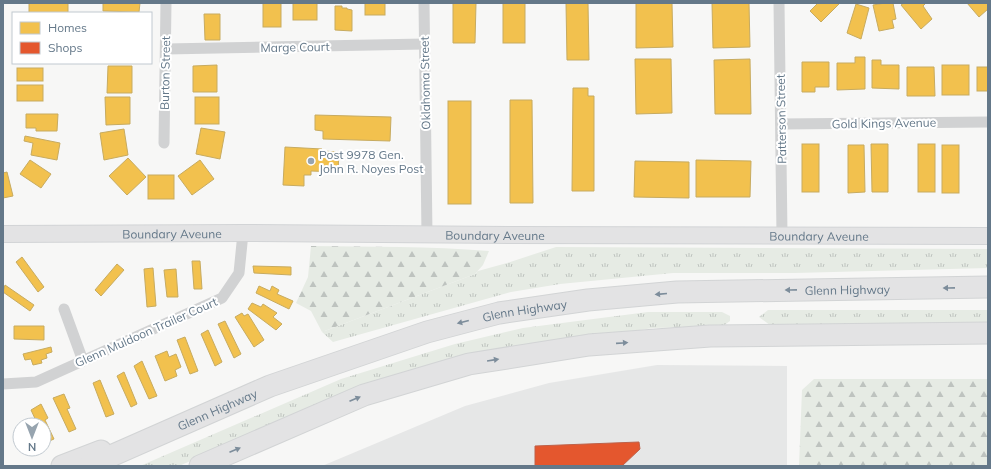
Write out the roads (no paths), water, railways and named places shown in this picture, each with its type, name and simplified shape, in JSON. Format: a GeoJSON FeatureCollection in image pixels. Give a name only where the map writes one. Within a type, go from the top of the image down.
{"type":"FeatureCollection","features":[{"type":"Feature","properties":{"kind":"highway","name":"Glenn Highway"},"geometry":{"type":"LineString","coordinates":[[88,466],[270,386],[427,332],[499,313],[588,300],[677,292],[988,287]]}},
{"type":"Feature","properties":{"kind":"highway"},"geometry":{"type":"LineString","coordinates":[[200,466],[364,394],[469,364],[589,345],[710,336],[988,333]]}},
{"type":"Feature","properties":{"kind":"highway"},"geometry":{"type":"LineString","coordinates":[[62,466],[270,386]]}},
{"type":"Feature","properties":{"kind":"street","name":"Burton Street"},"geometry":{"type":"LineString","coordinates":[[164,143],[166,3]]}},
{"type":"Feature","properties":{"kind":"street","name":"Oklahoma Street"},"geometry":{"type":"LineString","coordinates":[[424,3],[427,234]]}},
{"type":"Feature","properties":{"kind":"street","name":"Patterson Street"},"geometry":{"type":"LineString","coordinates":[[779,3],[782,235]]}},
{"type":"Feature","properties":{"kind":"street","name":"Marge Court"},"geometry":{"type":"LineString","coordinates":[[166,49],[424,44]]}},
{"type":"Feature","properties":{"kind":"street","name":"Gold Kings Avenue"},"geometry":{"type":"LineString","coordinates":[[781,124],[988,122]]}},
{"type":"Feature","properties":{"kind":"street","name":"Boundary Aveune"},"geometry":{"type":"LineString","coordinates":[[3,234],[243,233],[988,236]]}},
{"type":"Feature","properties":{"kind":"street","name":"Glenn Muldoon Trailer Court"},"geometry":{"type":"LineString","coordinates":[[3,384],[36,382],[222,298],[239,273],[243,233]]}},
{"type":"Feature","properties":{"kind":"street"},"geometry":{"type":"LineString","coordinates":[[64,309],[83,361]]}},
{"type":"Feature","properties":{"kind":"place","name":"Post 9978 Gen. John R. Noyes Post"},"geometry":{"type":"Point","coordinates":[311,161]}}]}
